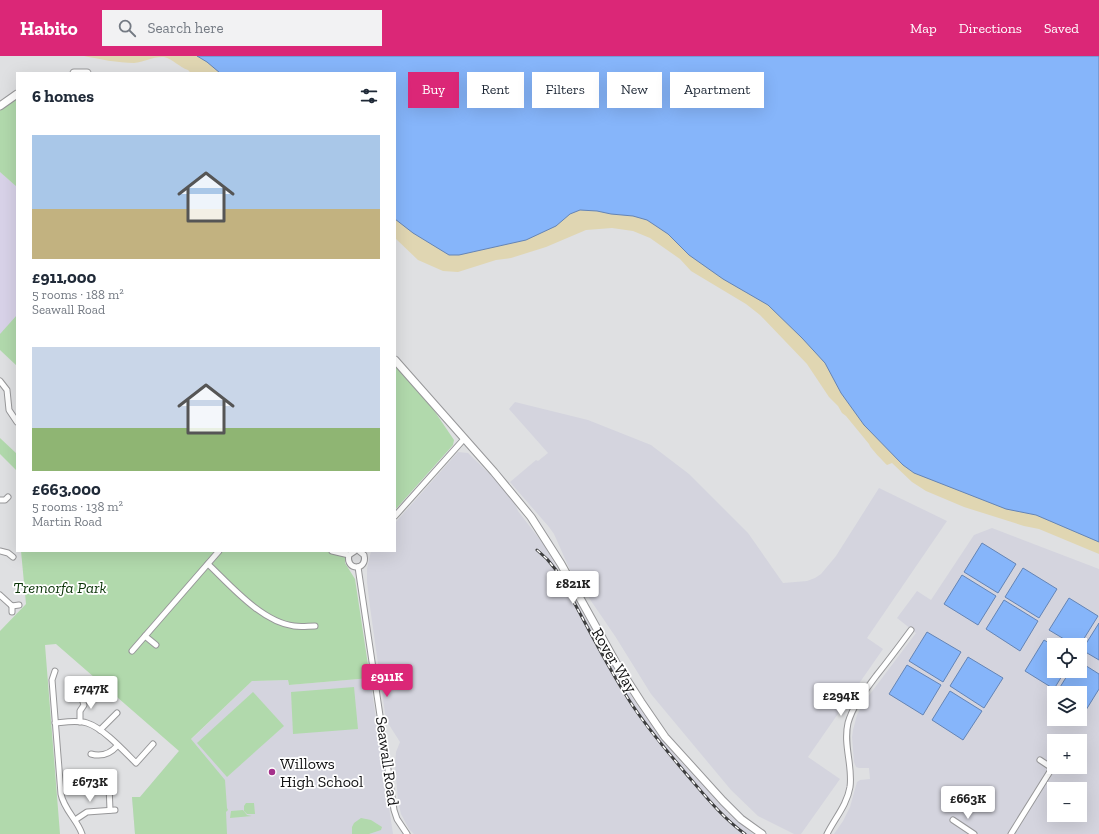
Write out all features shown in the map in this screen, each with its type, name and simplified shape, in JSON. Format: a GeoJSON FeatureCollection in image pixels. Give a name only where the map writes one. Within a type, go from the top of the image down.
{"type":"FeatureCollection","features":[{"type":"Feature","properties":{"kind":"street"},"geometry":{"type":"LineString","coordinates":[[0,106],[16,95]]}},
{"type":"Feature","properties":{"kind":"street","name":"Rover Way"},"geometry":{"type":"LineString","coordinates":[[396,361],[515,496],[535,523],[557,558],[630,686],[666,737],[723,801],[741,819],[762,834]]}},
{"type":"Feature","properties":{"kind":"street"},"geometry":{"type":"LineString","coordinates":[[0,381],[7,390],[9,410],[16,420]]}},
{"type":"Feature","properties":{"kind":"street"},"geometry":{"type":"LineString","coordinates":[[396,515],[464,439]]}},
{"type":"Feature","properties":{"kind":"street"},"geometry":{"type":"LineString","coordinates":[[0,500],[5,500],[8,497]]}},
{"type":"Feature","properties":{"kind":"street"},"geometry":{"type":"LineString","coordinates":[[0,551],[8,553],[13,557]]}},
{"type":"Feature","properties":{"kind":"street"},"geometry":{"type":"LineString","coordinates":[[132,651],[218,552]]}},
{"type":"Feature","properties":{"kind":"street"},"geometry":{"type":"LineString","coordinates":[[336,552],[349,555],[354,552]]}},
{"type":"Feature","properties":{"kind":"street"},"geometry":{"type":"LineString","coordinates":[[349,555],[350,563],[354,567],[358,567],[362,565],[365,560],[364,555],[361,552]]}},
{"type":"Feature","properties":{"kind":"street"},"geometry":{"type":"LineString","coordinates":[[208,564],[259,611],[276,622],[294,627],[315,626]]}},
{"type":"Feature","properties":{"kind":"street","name":"Seawall Road"},"geometry":{"type":"LineString","coordinates":[[358,567],[394,810],[407,834]]}},
{"type":"Feature","properties":{"kind":"street"},"geometry":{"type":"LineString","coordinates":[[0,595],[12,606],[12,612]]}},
{"type":"Feature","properties":{"kind":"street"},"geometry":{"type":"LineString","coordinates":[[12,606],[19,605]]}},
{"type":"Feature","properties":{"kind":"street"},"geometry":{"type":"LineString","coordinates":[[827,834],[846,800],[850,788],[846,738],[847,728],[851,716],[859,699],[912,630]]}},
{"type":"Feature","properties":{"kind":"street"},"geometry":{"type":"LineString","coordinates":[[145,636],[156,645]]}},
{"type":"Feature","properties":{"kind":"street"},"geometry":{"type":"LineString","coordinates":[[55,671],[52,680],[62,798],[68,812],[75,820],[82,834]]}},
{"type":"Feature","properties":{"kind":"street"},"geometry":{"type":"LineString","coordinates":[[80,722],[80,711],[84,705],[83,702]]}},
{"type":"Feature","properties":{"kind":"street"},"geometry":{"type":"LineString","coordinates":[[100,730],[117,713]]}},
{"type":"Feature","properties":{"kind":"street"},"geometry":{"type":"LineString","coordinates":[[55,723],[87,723],[100,730],[136,763],[153,744]]}},
{"type":"Feature","properties":{"kind":"street"},"geometry":{"type":"LineString","coordinates":[[91,754],[107,754],[117,746]]}},
{"type":"Feature","properties":{"kind":"street"},"geometry":{"type":"LineString","coordinates":[[1040,760],[1047,763]]}},
{"type":"Feature","properties":{"kind":"street"},"geometry":{"type":"LineString","coordinates":[[1011,834],[1048,774]]}},
{"type":"Feature","properties":{"kind":"street"},"geometry":{"type":"LineString","coordinates":[[75,820],[87,812],[113,810],[109,785]]}},
{"type":"Feature","properties":{"kind":"street"},"geometry":{"type":"LineString","coordinates":[[953,820],[974,834]]}},
{"type":"Feature","properties":{"kind":"street"},"geometry":{"type":"LineString","coordinates":[[824,834],[830,828]]}},
{"type":"Feature","properties":{"kind":"shaded area"},"geometry":{"type":"Polygon","coordinates":[[[0,172],[16,186],[16,333],[0,350],[0,172]]]}},
{"type":"Feature","properties":{"kind":"shaded area"},"geometry":{"type":"Polygon","coordinates":[[[515,402],[588,420],[651,445],[689,474],[748,533],[783,583],[807,581],[821,574],[836,556],[879,488],[947,521],[867,638],[883,649],[808,757],[840,779],[801,834],[794,834],[758,816],[731,790],[651,694],[615,636],[570,570],[554,534],[510,482],[536,460],[538,461],[548,453],[509,409],[515,402]]]}},
{"type":"Feature","properties":{"kind":"shaded area"},"geometry":{"type":"Polygon","coordinates":[[[458,452],[468,453],[499,483],[544,545],[610,662],[637,705],[657,732],[679,760],[732,817],[753,834],[414,834],[409,829],[401,814],[398,801],[395,765],[396,752],[400,742],[386,720],[367,582],[367,569],[371,552],[396,552],[396,522],[458,452]]]}},
{"type":"Feature","properties":{"kind":"shaded area"},"geometry":{"type":"Polygon","coordinates":[[[992,528],[1099,569],[1099,834],[834,834],[850,807],[857,782],[860,780],[870,779],[869,768],[856,767],[854,762],[852,737],[857,715],[864,702],[916,633],[897,618],[917,591],[931,600],[974,535],[992,528]]]}},
{"type":"Feature","properties":{"kind":"shaded area","name":"Willows High School"},"geometry":{"type":"Polygon","coordinates":[[[370,678],[393,834],[135,834],[132,797],[140,797],[179,751],[252,681],[288,680],[289,685],[370,678]]]}},
{"type":"Feature","properties":{"kind":"green space"},"geometry":{"type":"Polygon","coordinates":[[[16,99],[16,186],[0,172],[0,110],[16,99]]]}},
{"type":"Feature","properties":{"kind":"green space"},"geometry":{"type":"Polygon","coordinates":[[[16,316],[16,365],[0,350],[0,334],[16,316]]]}},
{"type":"Feature","properties":{"kind":"green space"},"geometry":{"type":"Polygon","coordinates":[[[396,366],[431,406],[454,440],[453,445],[396,509],[396,366]]]}},
{"type":"Feature","properties":{"kind":"green space"},"geometry":{"type":"Polygon","coordinates":[[[0,438],[16,453],[16,470],[0,454],[0,438]]]}},
{"type":"Feature","properties":{"kind":"green space","name":"Tremorfa Park"},"geometry":{"type":"Polygon","coordinates":[[[21,552],[348,552],[345,563],[355,579],[370,678],[289,685],[288,680],[252,681],[191,739],[225,780],[228,810],[226,812],[227,834],[135,834],[132,797],[140,797],[179,751],[56,644],[45,645],[60,834],[0,834],[0,631],[26,604],[21,552]]]}},
{"type":"Feature","properties":{"kind":"green space"},"geometry":{"type":"Polygon","coordinates":[[[354,687],[358,729],[293,734],[291,692],[354,687]]]}},
{"type":"Feature","properties":{"kind":"green space"},"geometry":{"type":"Polygon","coordinates":[[[253,692],[284,726],[227,777],[197,743],[253,692]]]}},
{"type":"Feature","properties":{"kind":"green space"},"geometry":{"type":"Polygon","coordinates":[[[246,803],[254,803],[255,814],[247,814],[244,811],[244,806],[246,803]]]}},
{"type":"Feature","properties":{"kind":"green space"},"geometry":{"type":"Polygon","coordinates":[[[243,810],[247,815],[252,816],[230,818],[231,811],[243,810]]]}},
{"type":"Feature","properties":{"kind":"green space"},"geometry":{"type":"Polygon","coordinates":[[[361,818],[371,820],[382,827],[381,830],[369,834],[352,834],[352,827],[354,823],[361,818]]]}},
{"type":"Feature","properties":{"kind":"sand"},"geometry":{"type":"Polygon","coordinates":[[[84,56],[221,56],[244,72],[190,72],[170,59],[164,57],[156,57],[134,63],[115,62],[84,56]]]}},
{"type":"Feature","properties":{"kind":"sand"},"geometry":{"type":"Polygon","coordinates":[[[627,198],[1099,520],[1099,554],[1039,529],[1024,526],[964,507],[926,491],[912,482],[892,463],[887,465],[874,452],[838,406],[829,397],[807,364],[760,315],[746,304],[691,271],[680,259],[650,238],[633,231],[612,228],[586,230],[546,247],[458,272],[443,271],[418,260],[396,239],[396,210],[554,216],[627,198]]]}},
{"type":"Feature","properties":{"kind":"water"},"geometry":{"type":"Polygon","coordinates":[[[197,56],[1099,56],[1099,542],[1036,515],[1006,509],[914,473],[903,465],[864,425],[841,393],[825,363],[768,305],[723,279],[689,255],[668,234],[647,220],[633,216],[580,210],[570,214],[556,226],[526,240],[459,255],[449,255],[413,233],[396,220],[396,72],[219,72],[197,56]]]}},
{"type":"Feature","properties":{"kind":"water"},"geometry":{"type":"Polygon","coordinates":[[[982,543],[1016,564],[998,593],[964,572],[982,543]]]}},
{"type":"Feature","properties":{"kind":"water"},"geometry":{"type":"Polygon","coordinates":[[[1023,568],[1057,589],[1039,618],[1005,597],[1023,568]]]}},
{"type":"Feature","properties":{"kind":"water"},"geometry":{"type":"Polygon","coordinates":[[[962,575],[996,596],[978,625],[944,604],[962,575]]]}},
{"type":"Feature","properties":{"kind":"water"},"geometry":{"type":"Polygon","coordinates":[[[1069,598],[1098,616],[1084,638],[1062,638],[1049,630],[1069,598]]]}},
{"type":"Feature","properties":{"kind":"water"},"geometry":{"type":"Polygon","coordinates":[[[1004,600],[1038,621],[1020,651],[986,629],[1004,600]]]}},
{"type":"Feature","properties":{"kind":"water"},"geometry":{"type":"Polygon","coordinates":[[[1099,623],[1099,660],[1087,653],[1087,642],[1099,623]]]}},
{"type":"Feature","properties":{"kind":"water"},"geometry":{"type":"Polygon","coordinates":[[[927,632],[961,652],[943,682],[909,661],[927,632]]]}},
{"type":"Feature","properties":{"kind":"water"},"geometry":{"type":"Polygon","coordinates":[[[1044,640],[1047,642],[1047,678],[1061,678],[1056,686],[1049,686],[1025,671],[1044,640]]]}},
{"type":"Feature","properties":{"kind":"water"},"geometry":{"type":"Polygon","coordinates":[[[968,657],[1003,678],[984,708],[950,686],[968,657]]]}},
{"type":"Feature","properties":{"kind":"water"},"geometry":{"type":"Polygon","coordinates":[[[907,665],[941,685],[923,715],[889,694],[907,665]]]}},
{"type":"Feature","properties":{"kind":"water"},"geometry":{"type":"Polygon","coordinates":[[[1087,666],[1099,674],[1099,689],[1087,708],[1087,686],[1061,686],[1066,678],[1087,678],[1087,666]]]}},
{"type":"Feature","properties":{"kind":"water"},"geometry":{"type":"Polygon","coordinates":[[[950,691],[982,711],[963,740],[932,720],[950,691]]]}},
{"type":"Feature","properties":{"kind":"railway"},"geometry":{"type":"LineString","coordinates":[[537,550],[556,570],[610,668],[642,720],[708,799],[729,821],[745,834]]}},
{"type":"Feature","properties":{"kind":"place","name":"Willows High School"},"geometry":{"type":"Point","coordinates":[272,772]}}]}
